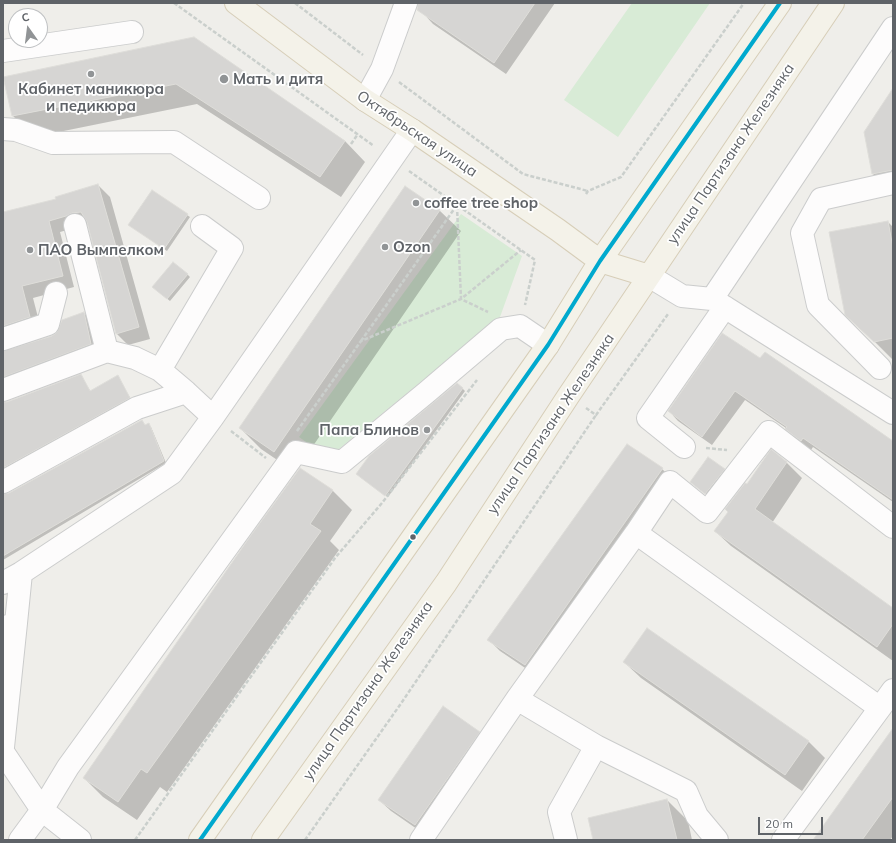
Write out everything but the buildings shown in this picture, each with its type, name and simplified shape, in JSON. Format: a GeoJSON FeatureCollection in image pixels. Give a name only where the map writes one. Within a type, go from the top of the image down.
{"type":"FeatureCollection","features":[{"type":"Feature","properties":{"kind":"main road","name":"Октябрьская улица"},"geometry":{"type":"LineString","coordinates":[[236,3],[365,100],[412,130],[558,230],[600,261],[649,276]]}},
{"type":"Feature","properties":{"kind":"main road"},"geometry":{"type":"LineString","coordinates":[[200,840],[548,345],[600,261],[780,3]]}},
{"type":"Feature","properties":{"kind":"main road","name":"улица Партизана Железняка"},"geometry":{"type":"LineString","coordinates":[[263,840],[446,583],[649,276],[833,3]]}},
{"type":"Feature","properties":{"kind":"lane"},"geometry":{"type":"LineString","coordinates":[[365,100],[382,69],[406,3]]}},
{"type":"Feature","properties":{"kind":"lane"},"geometry":{"type":"LineString","coordinates":[[684,447],[648,418],[719,302],[893,28]]}},
{"type":"Feature","properties":{"kind":"lane"},"geometry":{"type":"LineString","coordinates":[[3,51],[132,32]]}},
{"type":"Feature","properties":{"kind":"lane"},"geometry":{"type":"LineString","coordinates":[[3,129],[16,130],[53,143],[174,142],[259,198]]}},
{"type":"Feature","properties":{"kind":"lane"},"geometry":{"type":"LineString","coordinates":[[3,747],[12,578],[172,473],[213,417],[412,130]]}},
{"type":"Feature","properties":{"kind":"lane"},"geometry":{"type":"LineString","coordinates":[[852,386],[862,376],[886,366],[818,305],[802,233],[821,199],[893,183]]}},
{"type":"Feature","properties":{"kind":"lane"},"geometry":{"type":"LineString","coordinates":[[75,224],[107,351]]}},
{"type":"Feature","properties":{"kind":"lane"},"geometry":{"type":"LineString","coordinates":[[160,370],[232,248],[202,226]]}},
{"type":"Feature","properties":{"kind":"lane"},"geometry":{"type":"LineString","coordinates":[[649,276],[682,296],[719,302],[893,413]]}},
{"type":"Feature","properties":{"kind":"lane"},"geometry":{"type":"LineString","coordinates":[[3,339],[48,324],[56,293]]}},
{"type":"Feature","properties":{"kind":"lane"},"geometry":{"type":"LineString","coordinates":[[20,840],[42,810],[68,767],[296,452],[342,462],[501,329],[520,326],[548,345]]}},
{"type":"Feature","properties":{"kind":"lane"},"geometry":{"type":"LineString","coordinates":[[3,390],[107,351],[135,358],[160,370],[213,417]]}},
{"type":"Feature","properties":{"kind":"lane"},"geometry":{"type":"LineString","coordinates":[[3,482],[137,408],[186,392]]}},
{"type":"Feature","properties":{"kind":"lane"},"geometry":{"type":"LineString","coordinates":[[421,840],[517,699],[670,482],[707,512],[769,432],[893,527]]}},
{"type":"Feature","properties":{"kind":"lane"},"geometry":{"type":"LineString","coordinates":[[636,532],[880,708]]}},
{"type":"Feature","properties":{"kind":"lane"},"geometry":{"type":"LineString","coordinates":[[783,840],[893,690]]}},
{"type":"Feature","properties":{"kind":"lane"},"geometry":{"type":"LineString","coordinates":[[517,699],[596,746],[686,791],[696,816],[716,840]]}},
{"type":"Feature","properties":{"kind":"lane"},"geometry":{"type":"LineString","coordinates":[[566,840],[559,812],[596,746]]}},
{"type":"Feature","properties":{"kind":"lane"},"geometry":{"type":"LineString","coordinates":[[3,752],[42,810],[80,840]]}},
{"type":"Feature","properties":{"kind":"path"},"geometry":{"type":"LineString","coordinates":[[174,3],[536,260]]}},
{"type":"Feature","properties":{"kind":"path"},"geometry":{"type":"LineString","coordinates":[[295,3],[523,174],[588,190],[621,178],[744,3]]}},
{"type":"Feature","properties":{"kind":"path"},"geometry":{"type":"LineString","coordinates":[[351,144],[358,134]]}},
{"type":"Feature","properties":{"kind":"path"},"geometry":{"type":"LineString","coordinates":[[586,194],[588,190]]}},
{"type":"Feature","properties":{"kind":"path"},"geometry":{"type":"LineString","coordinates":[[457,205],[461,298]]}},
{"type":"Feature","properties":{"kind":"path"},"geometry":{"type":"LineString","coordinates":[[296,431],[457,205]]}},
{"type":"Feature","properties":{"kind":"path"},"geometry":{"type":"LineString","coordinates":[[361,341],[461,298],[521,250]]}},
{"type":"Feature","properties":{"kind":"path"},"geometry":{"type":"LineString","coordinates":[[461,298],[494,314]]}},
{"type":"Feature","properties":{"kind":"path"},"geometry":{"type":"LineString","coordinates":[[305,840],[402,702],[596,415],[668,314]]}},
{"type":"Feature","properties":{"kind":"path"},"geometry":{"type":"LineString","coordinates":[[135,840],[335,558],[382,503],[478,379]]}},
{"type":"Feature","properties":{"kind":"path"},"geometry":{"type":"LineString","coordinates":[[585,408],[596,415]]}},
{"type":"Feature","properties":{"kind":"path"},"geometry":{"type":"LineString","coordinates":[[213,417],[267,459]]}},
{"type":"Feature","properties":{"kind":"path"},"geometry":{"type":"LineString","coordinates":[[684,447],[752,452]]}},
{"type":"Feature","properties":{"kind":"green space"},"geometry":{"type":"Polygon","coordinates":[[[632,3],[710,3],[618,137],[564,100],[632,3]]]}},
{"type":"Feature","properties":{"kind":"green space"},"geometry":{"type":"Polygon","coordinates":[[[461,214],[522,256],[500,317],[328,458],[299,437],[461,214]]]}},
{"type":"Feature","properties":{"kind":"transit line"},"geometry":{"type":"LineString","coordinates":[[200,840],[548,345],[600,261],[780,3]]}},
{"type":"Feature","properties":{"kind":"place","name":"Кабинет маникюра и педикюра"},"geometry":{"type":"Point","coordinates":[91,74]}},
{"type":"Feature","properties":{"kind":"place","name":"Мать и дитя"},"geometry":{"type":"Point","coordinates":[224,79]}},
{"type":"Feature","properties":{"kind":"place","name":"coffee tree shop"},"geometry":{"type":"Point","coordinates":[416,203]}},
{"type":"Feature","properties":{"kind":"place","name":"Ozon"},"geometry":{"type":"Point","coordinates":[385,247]}},
{"type":"Feature","properties":{"kind":"place","name":"ПАО Вымпелком"},"geometry":{"type":"Point","coordinates":[30,250]}},
{"type":"Feature","properties":{"kind":"place","name":"Папа Блинов"},"geometry":{"type":"Point","coordinates":[427,430]}}]}
